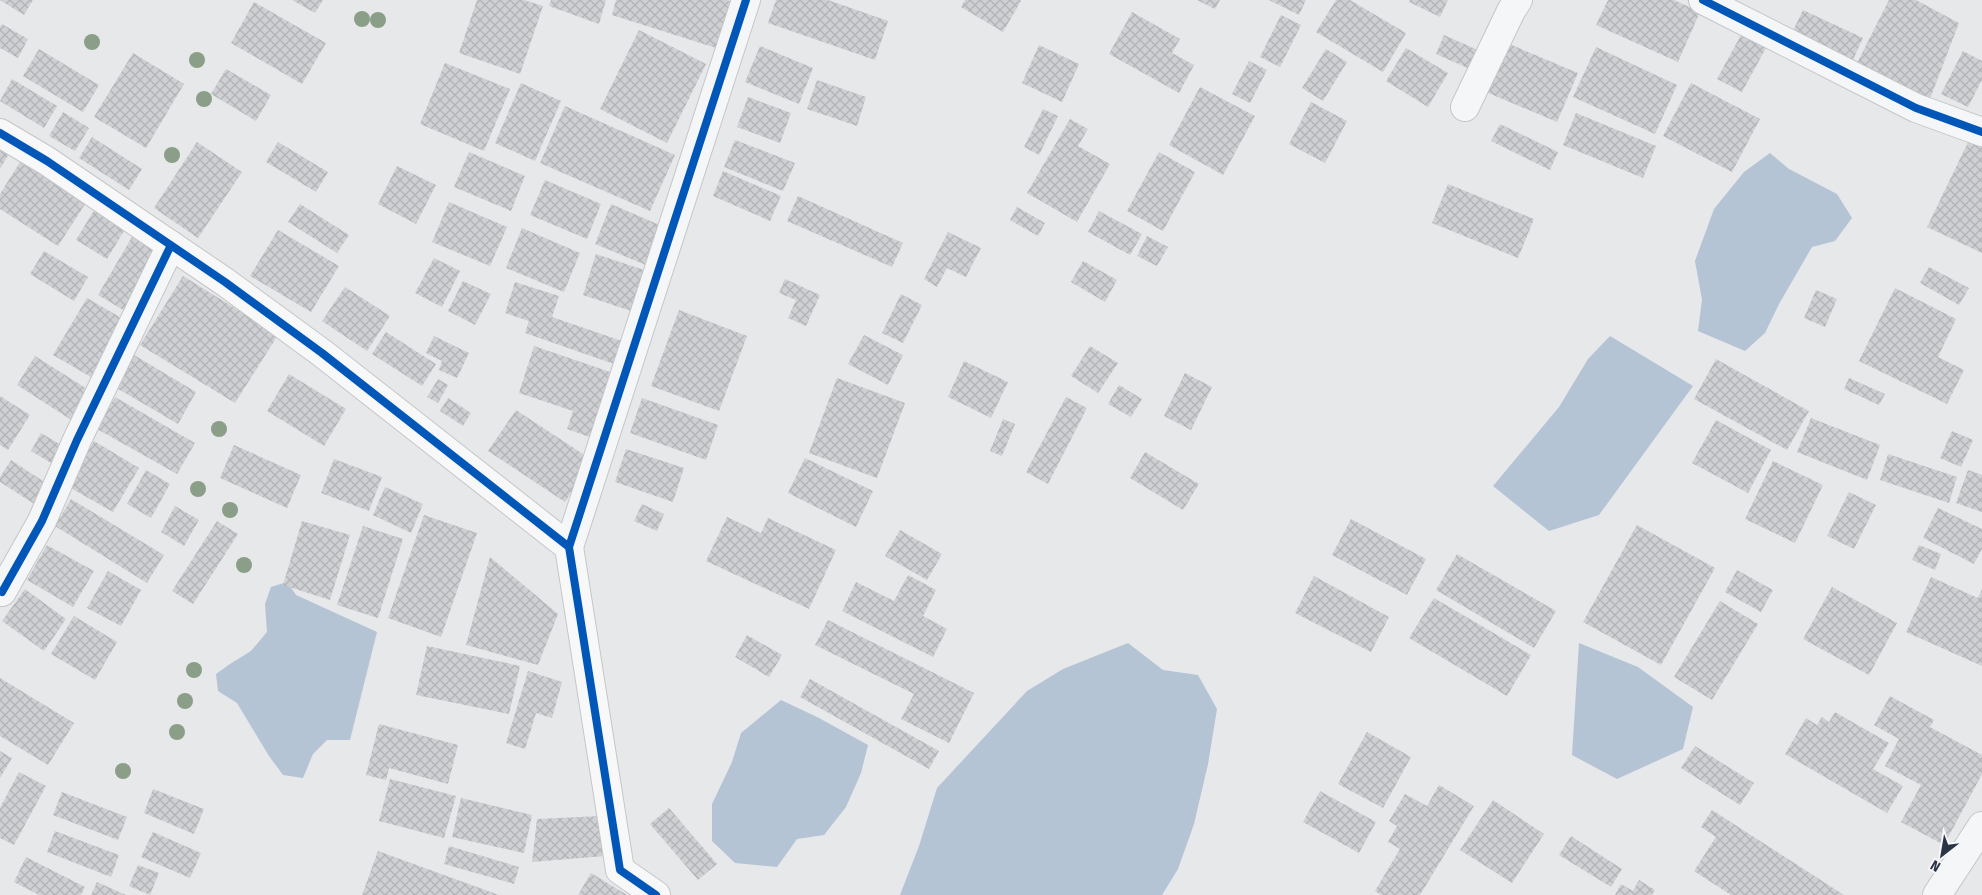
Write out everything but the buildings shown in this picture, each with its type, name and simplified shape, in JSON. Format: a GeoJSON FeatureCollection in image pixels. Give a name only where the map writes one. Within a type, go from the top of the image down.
{"type":"FeatureCollection","features":[{"type":"Feature","properties":{"kind":"street"},"geometry":{"type":"LineString","coordinates":[[656,895],[620,870],[569,547],[746,0]]}},
{"type":"Feature","properties":{"kind":"street"},"geometry":{"type":"LineString","coordinates":[[1465,107],[1518,0]]}},
{"type":"Feature","properties":{"kind":"street"},"geometry":{"type":"LineString","coordinates":[[1703,0],[1916,108],[1982,132]]}},
{"type":"Feature","properties":{"kind":"street"},"geometry":{"type":"LineString","coordinates":[[0,133],[47,162],[171,246],[322,353],[569,547]]}},
{"type":"Feature","properties":{"kind":"street"},"geometry":{"type":"LineString","coordinates":[[2,592],[42,521],[78,440],[171,246]]}},
{"type":"Feature","properties":{"kind":"street"},"geometry":{"type":"LineString","coordinates":[[1937,895],[1982,826]]}},
{"type":"Feature","properties":{"kind":"water"},"geometry":{"type":"Polygon","coordinates":[[[1770,153],[1789,169],[1837,194],[1852,218],[1835,241],[1812,247],[1779,304],[1765,333],[1745,351],[1698,331],[1702,300],[1695,261],[1714,209],[1744,172],[1770,153]]]}},
{"type":"Feature","properties":{"kind":"water"},"geometry":{"type":"Polygon","coordinates":[[[1610,336],[1693,386],[1599,515],[1549,531],[1493,486],[1559,407],[1588,359],[1610,336]]]}},
{"type":"Feature","properties":{"kind":"water"},"geometry":{"type":"Polygon","coordinates":[[[287,582],[296,595],[377,632],[350,740],[327,740],[313,754],[303,778],[283,775],[269,756],[237,703],[218,691],[216,674],[251,651],[267,632],[265,604],[271,587],[287,582]]]}},
{"type":"Feature","properties":{"kind":"water"},"geometry":{"type":"Polygon","coordinates":[[[1128,643],[1163,670],[1198,675],[1217,709],[1208,764],[1194,824],[1178,869],[1162,895],[900,895],[919,846],[937,788],[1027,691],[1063,669],[1128,643]]]}},
{"type":"Feature","properties":{"kind":"water"},"geometry":{"type":"Polygon","coordinates":[[[1579,643],[1638,667],[1693,707],[1683,749],[1617,779],[1572,755],[1579,643]]]}},
{"type":"Feature","properties":{"kind":"water"},"geometry":{"type":"Polygon","coordinates":[[[781,700],[868,745],[861,773],[846,807],[824,835],[797,839],[777,867],[735,863],[712,841],[712,804],[732,762],[741,733],[781,700]]]}},
{"type":"Feature","properties":{"kind":"cycle path"},"geometry":{"type":"LineString","coordinates":[[569,547],[746,0]]}},
{"type":"Feature","properties":{"kind":"cycle path"},"geometry":{"type":"LineString","coordinates":[[1703,0],[1916,108],[1982,132]]}},
{"type":"Feature","properties":{"kind":"cycle path"},"geometry":{"type":"LineString","coordinates":[[0,133],[47,161],[225,282],[322,353],[569,547],[620,870],[656,895]]}},
{"type":"Feature","properties":{"kind":"cycle path"},"geometry":{"type":"LineString","coordinates":[[2,592],[42,521],[77,440],[171,245]]}}]}
